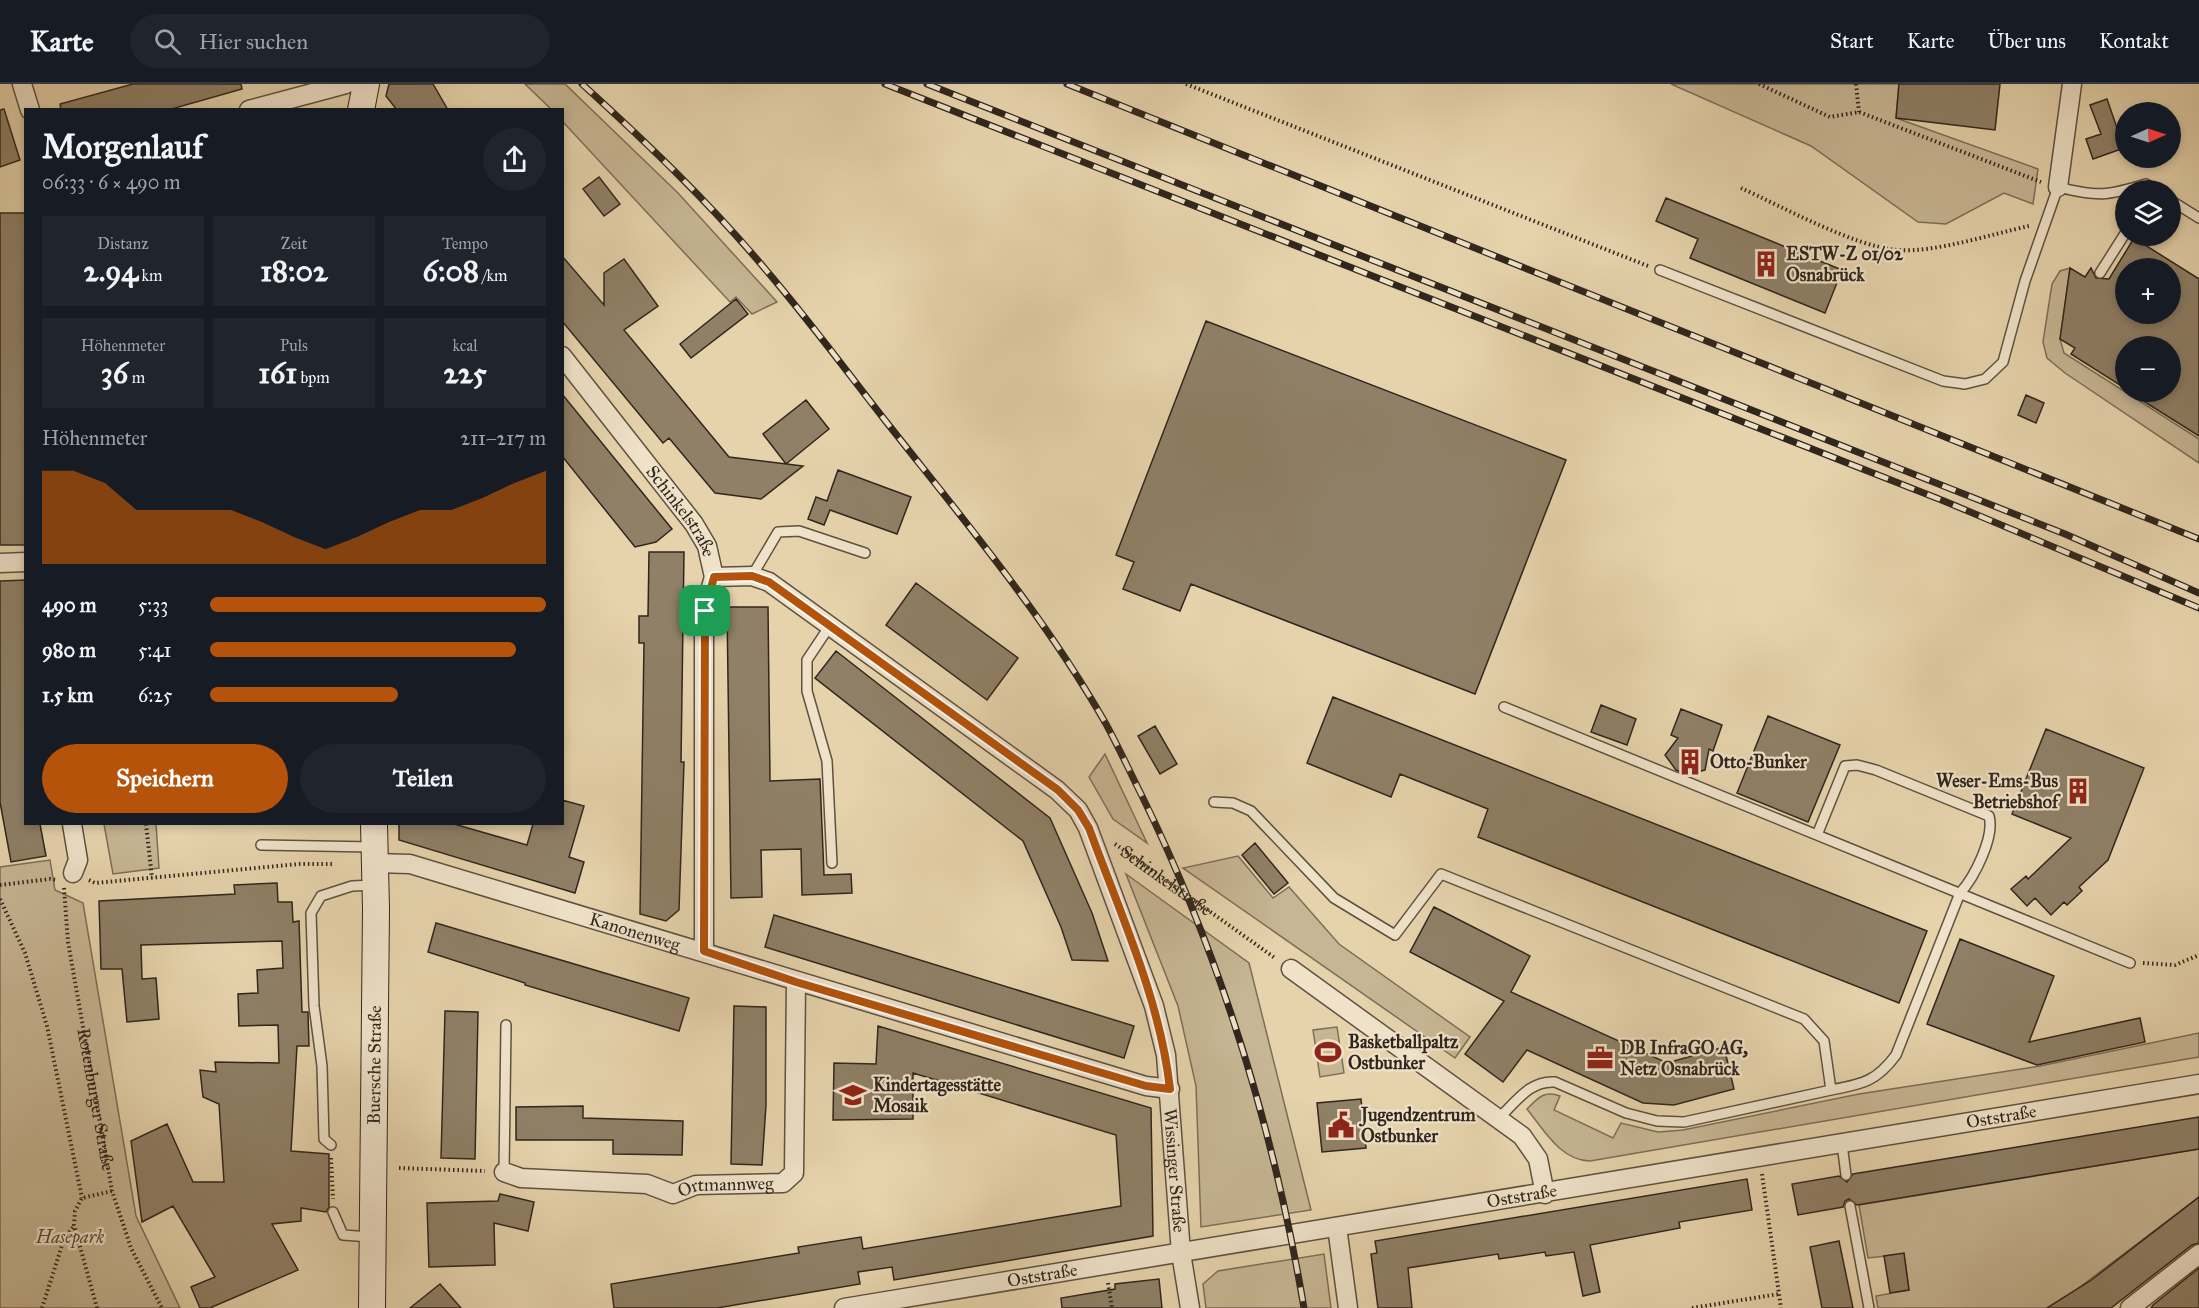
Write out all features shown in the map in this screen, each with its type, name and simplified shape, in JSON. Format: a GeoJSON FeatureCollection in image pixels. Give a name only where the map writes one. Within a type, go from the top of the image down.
{"type":"FeatureCollection","features":[{"type":"Feature","properties":{"kind":"main road","name":"Buersche Straße"},"geometry":{"type":"LineString","coordinates":[[372,1308],[374,855]]}},
{"type":"Feature","properties":{"kind":"street"},"geometry":{"type":"LineString","coordinates":[[22,84],[29,108]]}},
{"type":"Feature","properties":{"kind":"street"},"geometry":{"type":"LineString","coordinates":[[2058,187],[2072,84]]}},
{"type":"Feature","properties":{"kind":"street"},"geometry":{"type":"LineString","coordinates":[[255,108],[320,87],[357,90]]}},
{"type":"Feature","properties":{"kind":"street","name":"Schinkelstraße"},"geometry":{"type":"LineString","coordinates":[[564,359],[694,524],[706,546],[714,577],[752,576],[769,582],[1058,790],[1078,810],[1089,828]]}},
{"type":"Feature","properties":{"kind":"street"},"geometry":{"type":"LineString","coordinates":[[0,563],[24,562]]}},
{"type":"Feature","properties":{"kind":"street"},"geometry":{"type":"LineString","coordinates":[[704,951],[705,611],[714,577]]}},
{"type":"Feature","properties":{"kind":"street"},"geometry":{"type":"LineString","coordinates":[[72,825],[78,860],[73,873]]}},
{"type":"Feature","properties":{"kind":"street","name":"Wissinger Straße"},"geometry":{"type":"LineString","coordinates":[[1089,828],[1154,1006],[1166,1055],[1181,1253],[1190,1308]]}},
{"type":"Feature","properties":{"kind":"street","name":"Kanonenweg"},"geometry":{"type":"LineString","coordinates":[[374,855],[704,951],[796,982],[1146,1086],[1170,1089]]}},
{"type":"Feature","properties":{"kind":"street"},"geometry":{"type":"LineString","coordinates":[[1291,969],[1522,1136],[1538,1160],[1545,1194]]}},
{"type":"Feature","properties":{"kind":"street","name":"Ortmannweg"},"geometry":{"type":"LineString","coordinates":[[504,1172],[521,1178],[647,1184],[673,1194],[696,1185],[783,1183],[794,1173],[796,982]]}},
{"type":"Feature","properties":{"kind":"street","name":"Oststraße"},"geometry":{"type":"LineString","coordinates":[[844,1308],[1545,1194],[2199,1084]]}},
{"type":"Feature","properties":{"kind":"street"},"geometry":{"type":"LineString","coordinates":[[1336,1227],[1348,1308]]}},
{"type":"Feature","properties":{"kind":"street"},"geometry":{"type":"LineString","coordinates":[[2130,1308],[2199,1254]]}},
{"type":"Feature","properties":{"kind":"lane"},"geometry":{"type":"LineString","coordinates":[[1660,270],[1943,381],[1965,384],[1985,379],[2003,362],[2011,340],[2025,281],[2058,187],[2093,195],[2115,193]]}},
{"type":"Feature","properties":{"kind":"lane"},"geometry":{"type":"LineString","coordinates":[[2181,207],[2199,218]]}},
{"type":"Feature","properties":{"kind":"lane"},"geometry":{"type":"LineString","coordinates":[[2100,273],[2117,246]]}},
{"type":"Feature","properties":{"kind":"lane"},"geometry":{"type":"LineString","coordinates":[[752,576],[778,532],[799,531],[865,553]]}},
{"type":"Feature","properties":{"kind":"lane"},"geometry":{"type":"LineString","coordinates":[[829,627],[807,660],[807,691],[827,761],[832,863]]}},
{"type":"Feature","properties":{"kind":"lane"},"geometry":{"type":"LineString","coordinates":[[1504,707],[2130,963]]}},
{"type":"Feature","properties":{"kind":"lane"},"geometry":{"type":"LineString","coordinates":[[1499,1118],[1532,1086],[1544,1082],[1555,1082],[1626,1113],[1657,1121],[1684,1122],[1858,1084],[1882,1073],[1896,1055],[1960,893],[1972,880],[1992,826],[1989,816],[1876,770],[1857,765],[1845,766],[1817,835]]}},
{"type":"Feature","properties":{"kind":"lane"},"geometry":{"type":"LineString","coordinates":[[1214,802],[1233,803],[1251,812],[1334,898],[1395,935],[1441,874],[1804,1019],[1824,1041],[1831,1090]]}},
{"type":"Feature","properties":{"kind":"lane"},"geometry":{"type":"LineString","coordinates":[[261,845],[374,855]]}},
{"type":"Feature","properties":{"kind":"lane"},"geometry":{"type":"LineString","coordinates":[[331,1146],[324,1139],[322,1066],[314,1005],[311,913],[321,896],[352,886],[374,855]]}},
{"type":"Feature","properties":{"kind":"lane"},"geometry":{"type":"LineString","coordinates":[[504,1172],[506,1025]]}},
{"type":"Feature","properties":{"kind":"lane"},"geometry":{"type":"LineString","coordinates":[[1842,1144],[1846,1175]]}},
{"type":"Feature","properties":{"kind":"lane"},"geometry":{"type":"LineString","coordinates":[[1850,1206],[1869,1308]]}},
{"type":"Feature","properties":{"kind":"lane"},"geometry":{"type":"LineString","coordinates":[[333,1212],[344,1235],[373,1237]]}},
{"type":"Feature","properties":{"kind":"path"},"geometry":{"type":"LineString","coordinates":[[1186,84],[1660,270]]}},
{"type":"Feature","properties":{"kind":"path"},"geometry":{"type":"LineString","coordinates":[[1759,84],[1830,117],[1859,112],[2058,187]]}},
{"type":"Feature","properties":{"kind":"path"},"geometry":{"type":"LineString","coordinates":[[1856,84],[1859,112]]}},
{"type":"Feature","properties":{"kind":"path"},"geometry":{"type":"LineString","coordinates":[[1741,188],[1863,242],[1899,250],[1931,248],[2047,222]]}},
{"type":"Feature","properties":{"kind":"path"},"geometry":{"type":"LineString","coordinates":[[146,825],[152,878]]}},
{"type":"Feature","properties":{"kind":"path","name":"Schinkelstraße"},"geometry":{"type":"LineString","coordinates":[[1089,828],[1291,969]]}},
{"type":"Feature","properties":{"kind":"path"},"geometry":{"type":"LineString","coordinates":[[73,873],[95,883],[374,855]]}},
{"type":"Feature","properties":{"kind":"path","name":"Rotenburger Straße"},"geometry":{"type":"LineString","coordinates":[[0,885],[50,879],[63,882],[68,942],[111,1191],[131,1248],[162,1308]]}},
{"type":"Feature","properties":{"kind":"path"},"geometry":{"type":"LineString","coordinates":[[0,899],[25,953],[47,1026],[82,1198],[75,1211],[74,1225],[97,1308]]}},
{"type":"Feature","properties":{"kind":"path"},"geometry":{"type":"LineString","coordinates":[[2130,963],[2175,965],[2199,955]]}},
{"type":"Feature","properties":{"kind":"path"},"geometry":{"type":"LineString","coordinates":[[331,1146],[333,1212]]}},
{"type":"Feature","properties":{"kind":"path"},"geometry":{"type":"LineString","coordinates":[[1760,1158],[1781,1308]]}},
{"type":"Feature","properties":{"kind":"path"},"geometry":{"type":"LineString","coordinates":[[399,1167],[504,1172]]}},
{"type":"Feature","properties":{"kind":"path"},"geometry":{"type":"LineString","coordinates":[[82,1198],[111,1191]]}},
{"type":"Feature","properties":{"kind":"path"},"geometry":{"type":"LineString","coordinates":[[42,1308],[64,1239],[74,1225]]}},
{"type":"Feature","properties":{"kind":"path"},"geometry":{"type":"LineString","coordinates":[[1692,1308],[1779,1293]]}},
{"type":"Feature","properties":{"kind":"green space"},"geometry":{"type":"Polygon","coordinates":[[[525,84],[565,84],[678,193],[777,302],[752,314],[736,297],[730,302],[564,123],[564,108],[550,108],[525,84]]]}},
{"type":"Feature","properties":{"kind":"green space"},"geometry":{"type":"Polygon","coordinates":[[[1671,84],[1899,84],[1896,118],[2038,169],[2033,204],[2004,193],[1946,224],[1918,222],[1811,146],[1671,84]]]}},
{"type":"Feature","properties":{"kind":"green space"},"geometry":{"type":"Polygon","coordinates":[[[2070,268],[2060,339],[2064,353],[2115,385],[2115,402],[2141,402],[2199,439],[2199,463],[2065,373],[2047,358],[2043,342],[2052,284],[2060,271],[2070,268]]]}},
{"type":"Feature","properties":{"kind":"green space"},"geometry":{"type":"Polygon","coordinates":[[[1105,754],[1147,843],[1113,819],[1089,777],[1105,754]]]}},
{"type":"Feature","properties":{"kind":"green space"},"geometry":{"type":"Polygon","coordinates":[[[104,825],[156,825],[159,868],[113,874],[104,825]]]}},
{"type":"Feature","properties":{"kind":"green space"},"geometry":{"type":"Polygon","coordinates":[[[1238,856],[1273,898],[1289,887],[1339,944],[1470,1037],[1455,1058],[1183,868],[1238,856]]]}},
{"type":"Feature","properties":{"kind":"green space","name":"Hasepark"},"geometry":{"type":"Polygon","coordinates":[[[50,860],[55,890],[83,903],[136,1216],[180,1308],[0,1308],[0,867],[50,860]]]}},
{"type":"Feature","properties":{"kind":"green space"},"geometry":{"type":"Polygon","coordinates":[[[1126,874],[1249,963],[1311,1210],[1201,1227],[1196,1086],[1178,1006],[1126,874]]]}},
{"type":"Feature","properties":{"kind":"green space","name":"Basketballpaltz Ostbunker"},"geometry":{"type":"Polygon","coordinates":[[[1337,1027],[1344,1073],[1320,1077],[1313,1030],[1337,1027]]]}},
{"type":"Feature","properties":{"kind":"green space"},"geometry":{"type":"Polygon","coordinates":[[[2199,1033],[2199,1057],[1590,1161],[1580,1160],[1562,1150],[1527,1109],[1538,1098],[1545,1095],[1560,1096],[1554,1110],[1613,1138],[1621,1123],[1658,1132],[1683,1130],[1859,1094],[2040,1066],[2199,1033]]]}},
{"type":"Feature","properties":{"kind":"green space"},"geometry":{"type":"Polygon","coordinates":[[[2199,1149],[2199,1197],[2076,1290],[2047,1308],[1878,1308],[1876,1296],[1909,1290],[1904,1254],[1868,1258],[1859,1205],[2199,1149]]]}},
{"type":"Feature","properties":{"kind":"green space"},"geometry":{"type":"Polygon","coordinates":[[[1324,1254],[1331,1308],[1206,1308],[1203,1284],[1218,1271],[1324,1254]]]}},
{"type":"Feature","properties":{"kind":"building"},"geometry":{"type":"Polygon","coordinates":[[[133,84],[241,84],[242,89],[175,108],[61,108],[60,104],[133,84]]]}},
{"type":"Feature","properties":{"kind":"building"},"geometry":{"type":"Polygon","coordinates":[[[389,84],[433,84],[447,108],[395,108],[386,96],[389,84]]]}},
{"type":"Feature","properties":{"kind":"building"},"geometry":{"type":"Polygon","coordinates":[[[1899,84],[2000,84],[1995,130],[1896,118],[1899,84]]]}},
{"type":"Feature","properties":{"kind":"building"},"geometry":{"type":"Polygon","coordinates":[[[2107,99],[2115,122],[2115,151],[2093,159],[2086,139],[2101,134],[2090,105],[2107,99]]]}},
{"type":"Feature","properties":{"kind":"building"},"geometry":{"type":"Polygon","coordinates":[[[4,109],[20,160],[0,167],[0,110],[4,109]]]}},
{"type":"Feature","properties":{"kind":"building"},"geometry":{"type":"Polygon","coordinates":[[[599,177],[620,204],[604,216],[583,189],[599,177]]]}},
{"type":"Feature","properties":{"kind":"building","name":"ESTW-Z 01/02 Osnabrück"},"geometry":{"type":"Polygon","coordinates":[[[1666,198],[1842,270],[1825,313],[1690,258],[1698,239],[1656,221],[1666,198]]]}},
{"type":"Feature","properties":{"kind":"building"},"geometry":{"type":"Polygon","coordinates":[[[0,213],[24,213],[24,545],[0,545],[0,213]]]}},
{"type":"Feature","properties":{"kind":"building"},"geometry":{"type":"Polygon","coordinates":[[[2129,246],[2147,246],[2166,258],[2122,258],[2129,246]]]}},
{"type":"Feature","properties":{"kind":"building"},"geometry":{"type":"Polygon","coordinates":[[[564,258],[604,305],[604,273],[624,259],[658,306],[624,330],[729,457],[803,466],[761,499],[715,493],[669,438],[663,443],[564,323],[564,258]]]}},
{"type":"Feature","properties":{"kind":"building"},"geometry":{"type":"Polygon","coordinates":[[[2070,268],[2085,277],[2091,268],[2096,278],[2109,279],[2115,269],[2115,324],[2181,324],[2181,268],[2199,279],[2199,436],[2145,402],[2181,402],[2181,336],[2115,336],[2115,382],[2071,354],[2075,348],[2060,339],[2070,268]]]}},
{"type":"Feature","properties":{"kind":"building"},"geometry":{"type":"Polygon","coordinates":[[[736,299],[748,314],[691,358],[680,344],[736,299]]]}},
{"type":"Feature","properties":{"kind":"building"},"geometry":{"type":"Polygon","coordinates":[[[1206,321],[1566,460],[1475,694],[1191,584],[1180,611],[1123,589],[1134,562],[1116,555],[1206,321]]]}},
{"type":"Feature","properties":{"kind":"building"},"geometry":{"type":"Polygon","coordinates":[[[2026,395],[2044,403],[2036,423],[2018,415],[2026,395]]]}},
{"type":"Feature","properties":{"kind":"building"},"geometry":{"type":"Polygon","coordinates":[[[564,396],[672,529],[656,542],[635,547],[564,458],[564,396]]]}},
{"type":"Feature","properties":{"kind":"building"},"geometry":{"type":"Polygon","coordinates":[[[806,400],[829,429],[786,464],[763,434],[806,400]]]}},
{"type":"Feature","properties":{"kind":"building"},"geometry":{"type":"Polygon","coordinates":[[[838,470],[911,497],[897,534],[830,510],[824,525],[808,519],[816,497],[827,501],[838,470]]]}},
{"type":"Feature","properties":{"kind":"building"},"geometry":{"type":"Polygon","coordinates":[[[649,552],[684,552],[681,762],[684,762],[679,910],[666,921],[640,914],[644,643],[639,643],[639,616],[648,616],[649,552]]]}},
{"type":"Feature","properties":{"kind":"building"},"geometry":{"type":"Polygon","coordinates":[[[24,580],[24,825],[40,825],[46,856],[11,862],[0,802],[0,581],[24,580]]]}},
{"type":"Feature","properties":{"kind":"building"},"geometry":{"type":"Polygon","coordinates":[[[916,583],[1018,658],[987,700],[886,625],[916,583]]]}},
{"type":"Feature","properties":{"kind":"building"},"geometry":{"type":"Polygon","coordinates":[[[727,607],[768,607],[770,781],[820,779],[824,875],[851,874],[852,893],[802,895],[801,849],[761,850],[762,897],[731,898],[727,607]]]}},
{"type":"Feature","properties":{"kind":"building"},"geometry":{"type":"Polygon","coordinates":[[[836,651],[1050,818],[1092,913],[1108,961],[1072,960],[1061,927],[1023,841],[815,678],[836,651]]]}},
{"type":"Feature","properties":{"kind":"building"},"geometry":{"type":"Polygon","coordinates":[[[1333,697],[1927,931],[1899,1003],[1478,837],[1488,809],[1400,774],[1391,797],[1307,763],[1333,697]]]}},
{"type":"Feature","properties":{"kind":"building"},"geometry":{"type":"Polygon","coordinates":[[[1601,705],[1636,719],[1627,745],[1591,732],[1601,705]]]}},
{"type":"Feature","properties":{"kind":"building"},"geometry":{"type":"Polygon","coordinates":[[[1681,709],[1722,725],[1713,751],[1709,749],[1705,770],[1687,774],[1676,770],[1665,755],[1678,738],[1671,735],[1681,709]]]}},
{"type":"Feature","properties":{"kind":"building"},"geometry":{"type":"Polygon","coordinates":[[[1768,716],[1840,745],[1808,822],[1737,793],[1768,716]]]}},
{"type":"Feature","properties":{"kind":"building"},"geometry":{"type":"Polygon","coordinates":[[[1155,726],[1177,764],[1160,774],[1138,736],[1155,726]]]}},
{"type":"Feature","properties":{"kind":"building","name":"Weser-Ems-Bus Betriebshof"},"geometry":{"type":"Polygon","coordinates":[[[2046,729],[2144,768],[2108,860],[2079,887],[2082,891],[2067,905],[2064,902],[2051,915],[2035,898],[2027,906],[2011,889],[2026,876],[2028,879],[2071,838],[2012,814],[2046,729]]]}},
{"type":"Feature","properties":{"kind":"building"},"geometry":{"type":"Polygon","coordinates":[[[564,801],[584,806],[569,857],[584,862],[575,893],[399,840],[399,825],[457,825],[527,845],[533,825],[564,825],[564,801]]]}},
{"type":"Feature","properties":{"kind":"building"},"geometry":{"type":"Polygon","coordinates":[[[1255,843],[1288,883],[1274,894],[1242,855],[1255,843]]]}},
{"type":"Feature","properties":{"kind":"building"},"geometry":{"type":"Polygon","coordinates":[[[277,883],[278,902],[292,902],[293,922],[299,921],[302,1012],[308,1012],[309,1046],[297,1046],[291,1151],[329,1154],[329,1207],[326,1212],[301,1208],[301,1221],[272,1224],[298,1270],[210,1308],[200,1308],[191,1287],[215,1277],[173,1206],[142,1222],[131,1141],[167,1124],[193,1182],[224,1182],[219,1104],[203,1097],[200,1070],[216,1072],[215,1062],[279,1063],[278,1025],[239,1026],[238,994],[258,993],[257,970],[283,968],[282,941],[141,945],[142,979],[156,978],[159,1019],[127,1022],[122,969],[101,969],[99,901],[235,894],[234,885],[277,883]]]}},
{"type":"Feature","properties":{"kind":"building"},"geometry":{"type":"Polygon","coordinates":[[[1434,907],[1530,956],[1511,992],[1667,1063],[1724,1047],[1734,1089],[1674,1105],[1643,1103],[1527,1050],[1503,1082],[1465,1054],[1504,1001],[1410,952],[1434,907]]]}},
{"type":"Feature","properties":{"kind":"building"},"geometry":{"type":"Polygon","coordinates":[[[774,915],[1134,1026],[1124,1058],[765,947],[774,915]]]}},
{"type":"Feature","properties":{"kind":"building"},"geometry":{"type":"Polygon","coordinates":[[[436,923],[689,998],[679,1031],[525,985],[525,983],[428,952],[436,923]]]}},
{"type":"Feature","properties":{"kind":"building"},"geometry":{"type":"Polygon","coordinates":[[[1960,939],[2054,976],[2029,1042],[2140,1018],[2145,1042],[2037,1065],[1927,1024],[1960,939]]]}},
{"type":"Feature","properties":{"kind":"building"},"geometry":{"type":"Polygon","coordinates":[[[734,1006],[766,1007],[766,1105],[762,1165],[731,1164],[734,1006]]]}},
{"type":"Feature","properties":{"kind":"building"},"geometry":{"type":"Polygon","coordinates":[[[445,1011],[478,1012],[475,1159],[441,1158],[445,1011]]]}},
{"type":"Feature","properties":{"kind":"building"},"geometry":{"type":"Polygon","coordinates":[[[878,1026],[1151,1108],[1153,1236],[894,1280],[892,1267],[858,1272],[860,1284],[717,1308],[614,1308],[611,1284],[799,1253],[798,1247],[861,1237],[863,1249],[1121,1206],[1116,1135],[913,1073],[913,1119],[833,1120],[834,1063],[876,1064],[878,1026]]]}},
{"type":"Feature","properties":{"kind":"building","name":"Jugendzentrum Ostbunker"},"geometry":{"type":"Polygon","coordinates":[[[1361,1099],[1366,1148],[1322,1152],[1317,1103],[1361,1099]]]}},
{"type":"Feature","properties":{"kind":"building"},"geometry":{"type":"Polygon","coordinates":[[[583,1106],[583,1118],[683,1121],[682,1155],[613,1154],[613,1140],[516,1140],[516,1107],[583,1106]]]}},
{"type":"Feature","properties":{"kind":"building"},"geometry":{"type":"Polygon","coordinates":[[[2199,1117],[2199,1149],[1857,1205],[1849,1199],[1845,1201],[1843,1207],[1798,1215],[1792,1184],[1839,1176],[1847,1182],[1853,1174],[2199,1117]]]}},
{"type":"Feature","properties":{"kind":"building"},"geometry":{"type":"Polygon","coordinates":[[[1747,1179],[1752,1210],[1679,1222],[1680,1228],[1590,1245],[1600,1292],[1583,1296],[1574,1252],[1546,1256],[1545,1252],[1499,1259],[1498,1254],[1408,1268],[1412,1308],[1378,1308],[1371,1254],[1377,1253],[1375,1241],[1747,1179]]]}},
{"type":"Feature","properties":{"kind":"building"},"geometry":{"type":"Polygon","coordinates":[[[500,1194],[534,1202],[528,1231],[494,1223],[495,1265],[429,1267],[427,1203],[498,1201],[500,1194]]]}},
{"type":"Feature","properties":{"kind":"building"},"geometry":{"type":"Polygon","coordinates":[[[2199,1197],[2199,1243],[2192,1245],[2111,1308],[2047,1308],[2090,1281],[2199,1197]]]}},
{"type":"Feature","properties":{"kind":"building"},"geometry":{"type":"Polygon","coordinates":[[[1839,1241],[1853,1308],[1822,1308],[1810,1247],[1839,1241]]]}},
{"type":"Feature","properties":{"kind":"building"},"geometry":{"type":"Polygon","coordinates":[[[1904,1253],[1909,1290],[1890,1293],[1884,1256],[1904,1253]]]}},
{"type":"Feature","properties":{"kind":"building"},"geometry":{"type":"Polygon","coordinates":[[[2199,1268],[2199,1308],[2151,1308],[2153,1305],[2199,1268]]]}},
{"type":"Feature","properties":{"kind":"building"},"geometry":{"type":"Polygon","coordinates":[[[1159,1279],[1162,1308],[1062,1308],[1061,1298],[1115,1289],[1115,1284],[1159,1279]]]}},
{"type":"Feature","properties":{"kind":"building"},"geometry":{"type":"Polygon","coordinates":[[[440,1284],[461,1308],[410,1308],[440,1284]]]}},
{"type":"Feature","properties":{"kind":"railway"},"geometry":{"type":"LineString","coordinates":[[582,84],[700,197],[781,288],[1001,568],[1056,644],[1106,724],[1170,857],[1220,982],[1241,1046],[1277,1176],[1304,1308]]}},
{"type":"Feature","properties":{"kind":"railway"},"geometry":{"type":"LineString","coordinates":[[885,84],[1944,501],[2199,608]]}},
{"type":"Feature","properties":{"kind":"railway"},"geometry":{"type":"LineString","coordinates":[[927,84],[2065,534],[2199,593]]}},
{"type":"Feature","properties":{"kind":"railway"},"geometry":{"type":"LineString","coordinates":[[1067,84],[2199,539]]}},
{"type":"Feature","properties":{"kind":"place","name":"ESTW-Z 01/02 Osnabrück"},"geometry":{"type":"Point","coordinates":[1766,264]}},
{"type":"Feature","properties":{"kind":"place","name":"Otto-Bunker"},"geometry":{"type":"Point","coordinates":[1690,762]}},
{"type":"Feature","properties":{"kind":"place","name":"Weser-Ems-Bus Betriebshof"},"geometry":{"type":"Point","coordinates":[2078,791]}},
{"type":"Feature","properties":{"kind":"place","name":"Basketballpaltz Ostbunker"},"geometry":{"type":"Point","coordinates":[1328,1052]}},
{"type":"Feature","properties":{"kind":"place","name":"DB InfraGO AG, Netz Osnabrück"},"geometry":{"type":"Point","coordinates":[1600,1058]}},
{"type":"Feature","properties":{"kind":"place","name":"Kindertagesstätte Mosaik"},"geometry":{"type":"Point","coordinates":[853,1095]}},
{"type":"Feature","properties":{"kind":"place","name":"Jugendzentrum Ostbunker"},"geometry":{"type":"Point","coordinates":[1341,1125]}},
{"type":"Feature","properties":{"kind":"route"},"geometry":{"type":"LineString","coordinates":[[752,576],[769,582],[1058,790],[1078,810],[1089,828],[1154,1006],[1166,1055],[1170,1089],[1146,1086],[796,982],[704,951],[705,611],[714,577],[752,576]]}}]}
